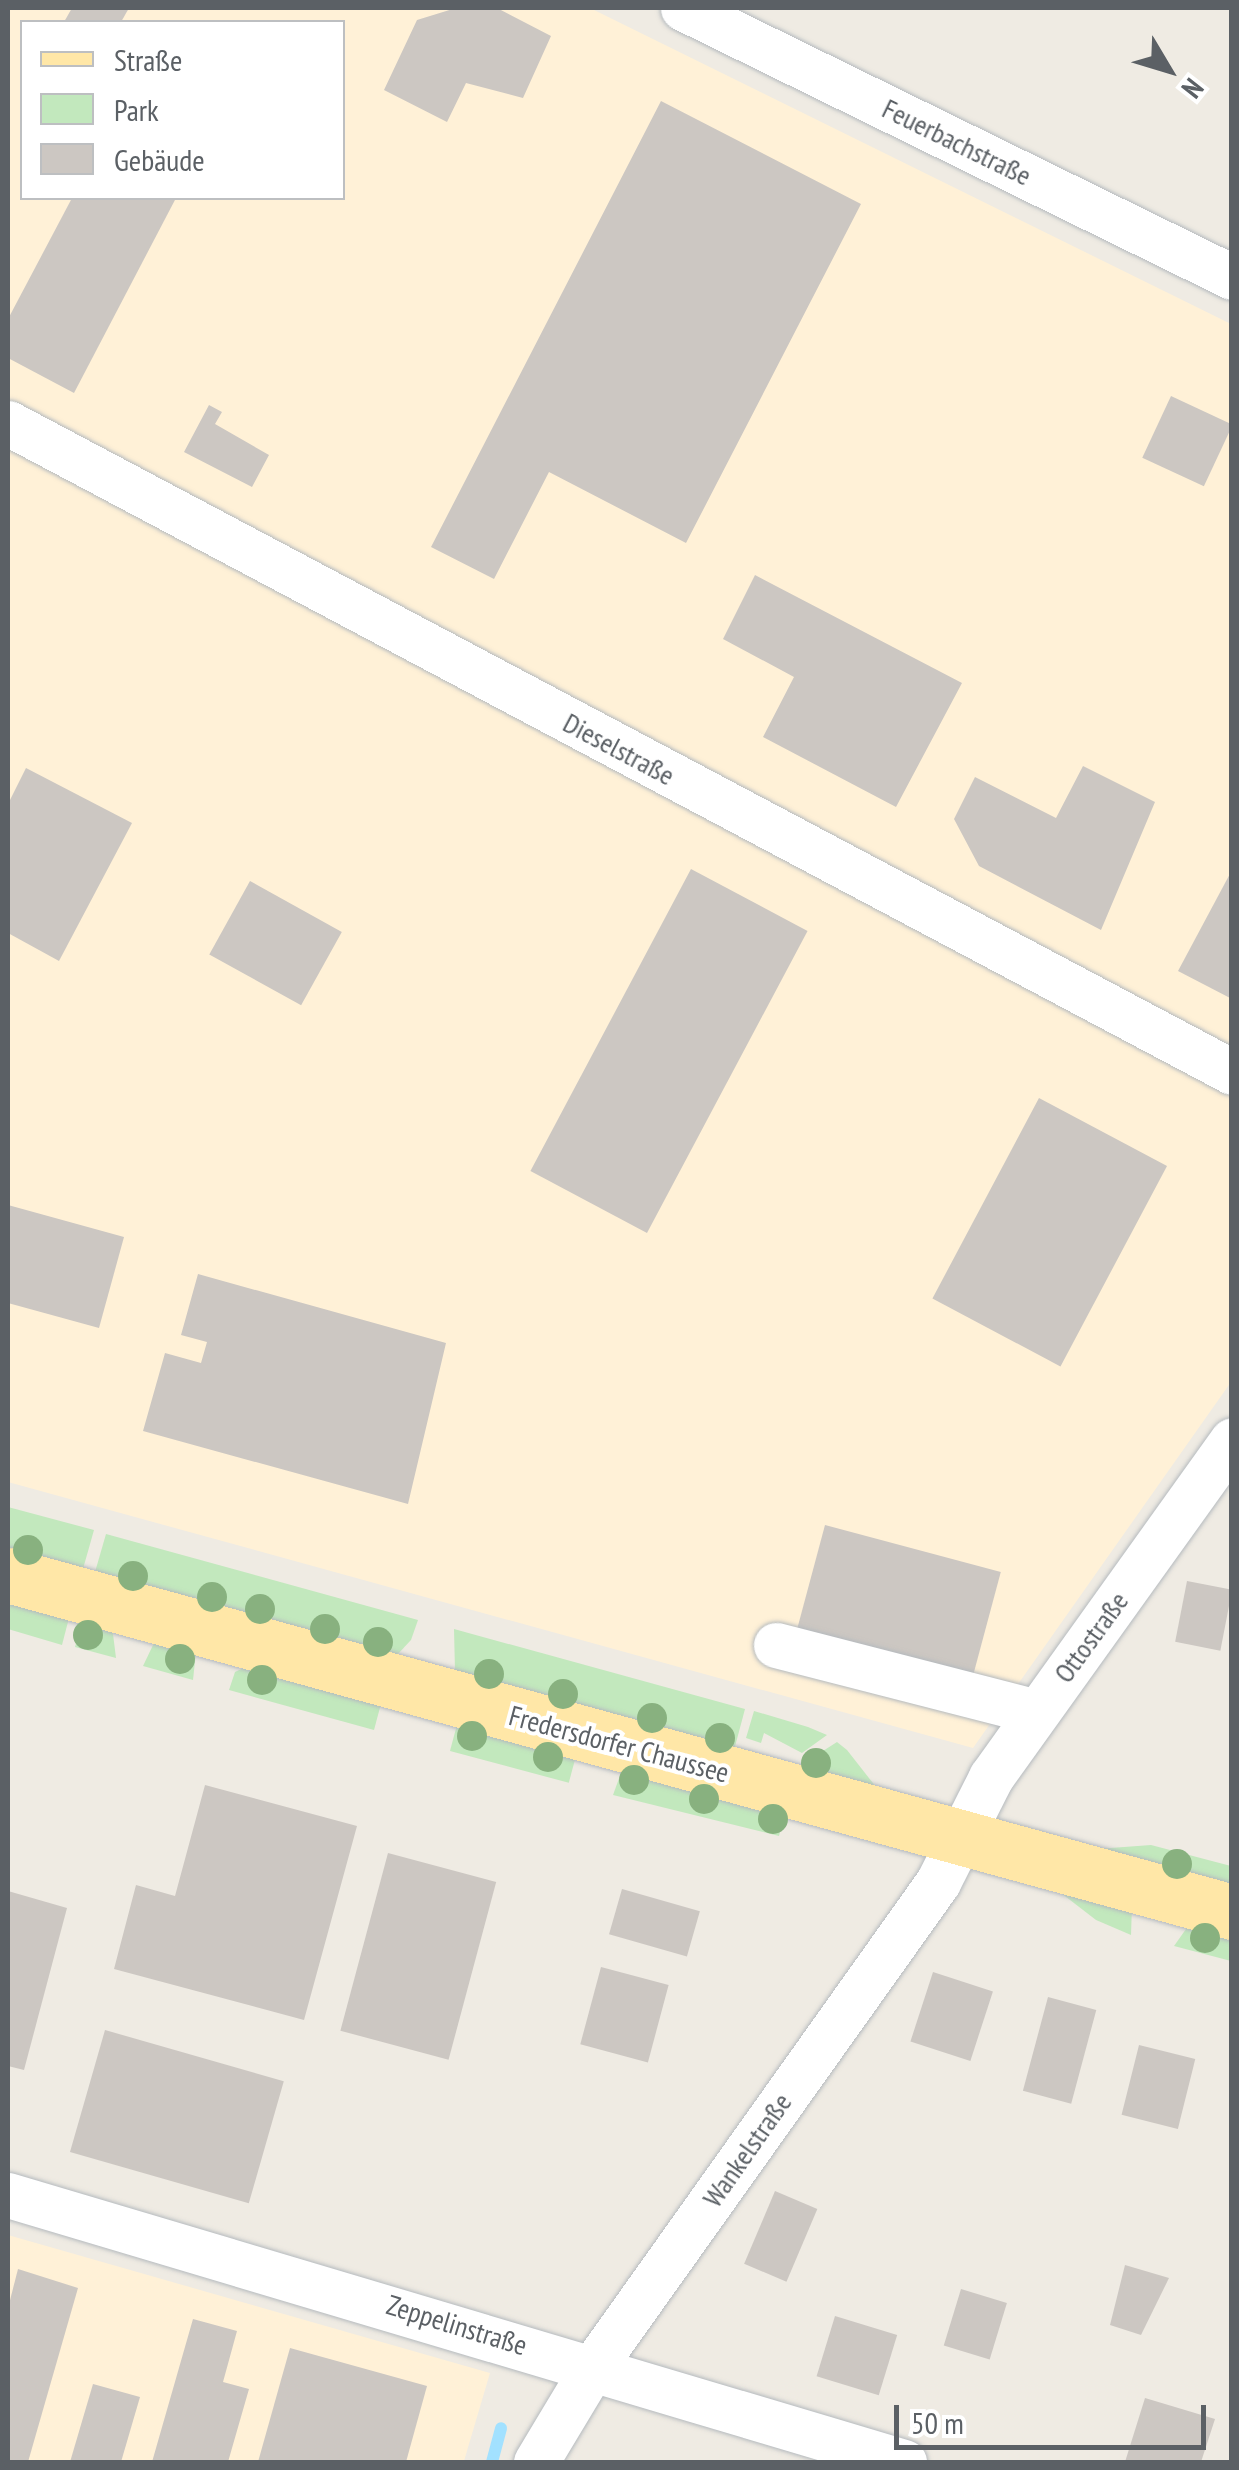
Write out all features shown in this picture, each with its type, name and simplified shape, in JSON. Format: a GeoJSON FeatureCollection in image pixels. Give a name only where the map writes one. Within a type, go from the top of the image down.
{"type":"FeatureCollection","features":[{"type":"Feature","properties":{"kind":"main road","name":"Fredersdorfer Chaussee"},"geometry":{"type":"LineString","coordinates":[[8,1575],[1232,1912]]}},
{"type":"Feature","properties":{"kind":"street","name":"Feuerbachstraße"},"geometry":{"type":"LineString","coordinates":[[683,8],[1232,277]]}},
{"type":"Feature","properties":{"kind":"street","name":"Dieselstraße"},"geometry":{"type":"LineString","coordinates":[[8,423],[1232,1072]]}},
{"type":"Feature","properties":{"kind":"street","name":"Ottostraße"},"geometry":{"type":"LineString","coordinates":[[963,1840],[1037,1712],[1232,1440]]}},
{"type":"Feature","properties":{"kind":"street"},"geometry":{"type":"LineString","coordinates":[[776,1645],[1037,1712]]}},
{"type":"Feature","properties":{"kind":"street","name":"Wankelstraße"},"geometry":{"type":"LineString","coordinates":[[536,2462],[593,2367],[963,1840]]}},
{"type":"Feature","properties":{"kind":"street","name":"Zeppelinstraße"},"geometry":{"type":"LineString","coordinates":[[8,2195],[904,2462]]}},
{"type":"Feature","properties":{"kind":"shaded area"},"geometry":{"type":"Polygon","coordinates":[[[8,8],[590,8],[1231,324],[1231,1382],[973,1748],[8,1482],[8,8]]]}},
{"type":"Feature","properties":{"kind":"shaded area"},"geometry":{"type":"Polygon","coordinates":[[[8,2235],[490,2373],[464,2461],[8,2462],[8,2235]]]}},
{"type":"Feature","properties":{"kind":"green space"},"geometry":{"type":"Polygon","coordinates":[[[8,1507],[94,1530],[81,1576],[8,1556],[8,1507]]]}},
{"type":"Feature","properties":{"kind":"green space"},"geometry":{"type":"Polygon","coordinates":[[[106,1534],[418,1620],[411,1640],[397,1655],[93,1579],[106,1534]]]}},
{"type":"Feature","properties":{"kind":"green space"},"geometry":{"type":"Polygon","coordinates":[[[8,1597],[70,1614],[62,1645],[8,1629],[8,1597]]]}},
{"type":"Feature","properties":{"kind":"green space"},"geometry":{"type":"Polygon","coordinates":[[[83,1618],[112,1626],[116,1658],[75,1647],[83,1618]]]}},
{"type":"Feature","properties":{"kind":"green space"},"geometry":{"type":"Polygon","coordinates":[[[454,1629],[745,1709],[733,1754],[455,1671],[454,1629]]]}},
{"type":"Feature","properties":{"kind":"green space"},"geometry":{"type":"Polygon","coordinates":[[[154,1643],[196,1652],[193,1680],[143,1666],[154,1643]]]}},
{"type":"Feature","properties":{"kind":"green space"},"geometry":{"type":"Polygon","coordinates":[[[252,1664],[382,1700],[374,1730],[229,1690],[235,1672],[252,1664]]]}},
{"type":"Feature","properties":{"kind":"green space"},"geometry":{"type":"Polygon","coordinates":[[[754,1711],[827,1735],[802,1753],[764,1733],[761,1743],[746,1738],[754,1711]]]}},
{"type":"Feature","properties":{"kind":"green space"},"geometry":{"type":"Polygon","coordinates":[[[458,1721],[577,1753],[569,1783],[450,1751],[458,1721]]]}},
{"type":"Feature","properties":{"kind":"green space"},"geometry":{"type":"Polygon","coordinates":[[[837,1742],[876,1787],[806,1775],[812,1758],[837,1742]]]}},
{"type":"Feature","properties":{"kind":"green space"},"geometry":{"type":"Polygon","coordinates":[[[636,1768],[785,1811],[779,1836],[613,1795],[621,1773],[636,1768]]]}},
{"type":"Feature","properties":{"kind":"green space"},"geometry":{"type":"Polygon","coordinates":[[[1151,1845],[1231,1866],[1231,1891],[1097,1849],[1151,1845]]]}},
{"type":"Feature","properties":{"kind":"green space"},"geometry":{"type":"Polygon","coordinates":[[[1061,1893],[1132,1905],[1131,1935],[1096,1920],[1061,1893]]]}},
{"type":"Feature","properties":{"kind":"green space"},"geometry":{"type":"Polygon","coordinates":[[[1191,1922],[1231,1934],[1231,1961],[1174,1946],[1191,1922]]]}},
{"type":"Feature","properties":{"kind":"building"},"geometry":{"type":"Polygon","coordinates":[[[72,8],[129,8],[122,20],[65,20],[72,8]]]}},
{"type":"Feature","properties":{"kind":"building"},"geometry":{"type":"Polygon","coordinates":[[[456,8],[497,8],[551,36],[523,98],[466,83],[447,122],[384,90],[417,20],[456,8]]]}},
{"type":"Feature","properties":{"kind":"building"},"geometry":{"type":"Polygon","coordinates":[[[661,101],[861,204],[686,543],[549,472],[494,579],[431,547],[661,101]]]}},
{"type":"Feature","properties":{"kind":"building"},"geometry":{"type":"Polygon","coordinates":[[[71,200],[175,200],[74,393],[8,358],[8,319],[71,200]]]}},
{"type":"Feature","properties":{"kind":"building"},"geometry":{"type":"Polygon","coordinates":[[[1171,396],[1232,424],[1204,486],[1142,458],[1171,396]]]}},
{"type":"Feature","properties":{"kind":"building"},"geometry":{"type":"Polygon","coordinates":[[[209,405],[222,412],[215,424],[269,455],[252,487],[184,452],[209,405]]]}},
{"type":"Feature","properties":{"kind":"building"},"geometry":{"type":"Polygon","coordinates":[[[755,575],[962,683],[896,807],[763,737],[794,677],[723,639],[755,575]]]}},
{"type":"Feature","properties":{"kind":"building"},"geometry":{"type":"Polygon","coordinates":[[[1083,766],[1155,802],[1101,930],[979,866],[954,819],[975,777],[1056,818],[1083,766]]]}},
{"type":"Feature","properties":{"kind":"building"},"geometry":{"type":"Polygon","coordinates":[[[26,768],[132,823],[59,961],[8,933],[8,804],[26,768]]]}},
{"type":"Feature","properties":{"kind":"building"},"geometry":{"type":"Polygon","coordinates":[[[691,869],[808,931],[647,1233],[530,1171],[691,869]]]}},
{"type":"Feature","properties":{"kind":"building"},"geometry":{"type":"Polygon","coordinates":[[[1232,870],[1232,999],[1178,971],[1232,870]]]}},
{"type":"Feature","properties":{"kind":"building"},"geometry":{"type":"Polygon","coordinates":[[[250,881],[342,932],[301,1005],[209,954],[250,881]]]}},
{"type":"Feature","properties":{"kind":"building"},"geometry":{"type":"Polygon","coordinates":[[[1039,1098],[1167,1166],[1060,1367],[932,1298],[1039,1098]]]}},
{"type":"Feature","properties":{"kind":"building"},"geometry":{"type":"Polygon","coordinates":[[[8,1205],[124,1237],[99,1328],[8,1303],[8,1205]]]}},
{"type":"Feature","properties":{"kind":"building"},"geometry":{"type":"Polygon","coordinates":[[[198,1274],[446,1343],[408,1504],[143,1431],[165,1353],[201,1363],[207,1342],[181,1335],[198,1274]]]}},
{"type":"Feature","properties":{"kind":"building"},"geometry":{"type":"Polygon","coordinates":[[[825,1525],[1001,1572],[972,1680],[796,1633],[825,1525]]]}},
{"type":"Feature","properties":{"kind":"building"},"geometry":{"type":"Polygon","coordinates":[[[1187,1581],[1232,1590],[1220,1651],[1175,1642],[1187,1581]]]}},
{"type":"Feature","properties":{"kind":"building"},"geometry":{"type":"Polygon","coordinates":[[[205,1785],[357,1826],[304,2020],[114,1969],[136,1885],[175,1896],[205,1785]]]}},
{"type":"Feature","properties":{"kind":"building"},"geometry":{"type":"Polygon","coordinates":[[[388,1853],[496,1882],[449,2060],[340,2031],[388,1853]]]}},
{"type":"Feature","properties":{"kind":"building"},"geometry":{"type":"Polygon","coordinates":[[[622,1889],[700,1911],[687,1957],[609,1934],[622,1889]]]}},
{"type":"Feature","properties":{"kind":"building"},"geometry":{"type":"Polygon","coordinates":[[[8,1891],[67,1908],[24,2070],[8,2066],[8,1891]]]}},
{"type":"Feature","properties":{"kind":"building"},"geometry":{"type":"Polygon","coordinates":[[[601,1967],[669,1985],[648,2062],[580,2044],[601,1967]]]}},
{"type":"Feature","properties":{"kind":"building"},"geometry":{"type":"Polygon","coordinates":[[[933,1972],[993,1991],[970,2061],[910,2041],[933,1972]]]}},
{"type":"Feature","properties":{"kind":"building"},"geometry":{"type":"Polygon","coordinates":[[[1048,1997],[1096,2010],[1071,2104],[1023,2091],[1048,1997]]]}},
{"type":"Feature","properties":{"kind":"building"},"geometry":{"type":"Polygon","coordinates":[[[105,2030],[284,2081],[249,2203],[70,2152],[105,2030]]]}},
{"type":"Feature","properties":{"kind":"building"},"geometry":{"type":"Polygon","coordinates":[[[1139,2045],[1195,2059],[1178,2129],[1122,2115],[1139,2045]]]}},
{"type":"Feature","properties":{"kind":"building"},"geometry":{"type":"Polygon","coordinates":[[[775,2191],[817,2209],[786,2282],[744,2264],[775,2191]]]}},
{"type":"Feature","properties":{"kind":"building"},"geometry":{"type":"Polygon","coordinates":[[[1125,2265],[1169,2278],[1141,2335],[1110,2325],[1125,2265]]]}},
{"type":"Feature","properties":{"kind":"building"},"geometry":{"type":"Polygon","coordinates":[[[18,2269],[78,2288],[28,2462],[8,2462],[8,2308],[18,2269]]]}},
{"type":"Feature","properties":{"kind":"building"},"geometry":{"type":"Polygon","coordinates":[[[961,2289],[1007,2303],[990,2359],[944,2345],[961,2289]]]}},
{"type":"Feature","properties":{"kind":"building"},"geometry":{"type":"Polygon","coordinates":[[[835,2316],[897,2335],[879,2395],[817,2376],[835,2316]]]}},
{"type":"Feature","properties":{"kind":"building"},"geometry":{"type":"Polygon","coordinates":[[[193,2319],[237,2331],[223,2382],[249,2389],[228,2462],[152,2462],[193,2319]]]}},
{"type":"Feature","properties":{"kind":"building"},"geometry":{"type":"Polygon","coordinates":[[[290,2348],[427,2386],[406,2462],[258,2462],[290,2348]]]}},
{"type":"Feature","properties":{"kind":"building"},"geometry":{"type":"Polygon","coordinates":[[[93,2384],[140,2397],[121,2462],[70,2462],[93,2384]]]}},
{"type":"Feature","properties":{"kind":"building"},"geometry":{"type":"Polygon","coordinates":[[[1145,2398],[1215,2419],[1201,2462],[1125,2462],[1145,2398]]]}},
{"type":"Feature","properties":{"kind":"waterway"},"geometry":{"type":"LineString","coordinates":[[492,2462],[501,2428]]}}]}
